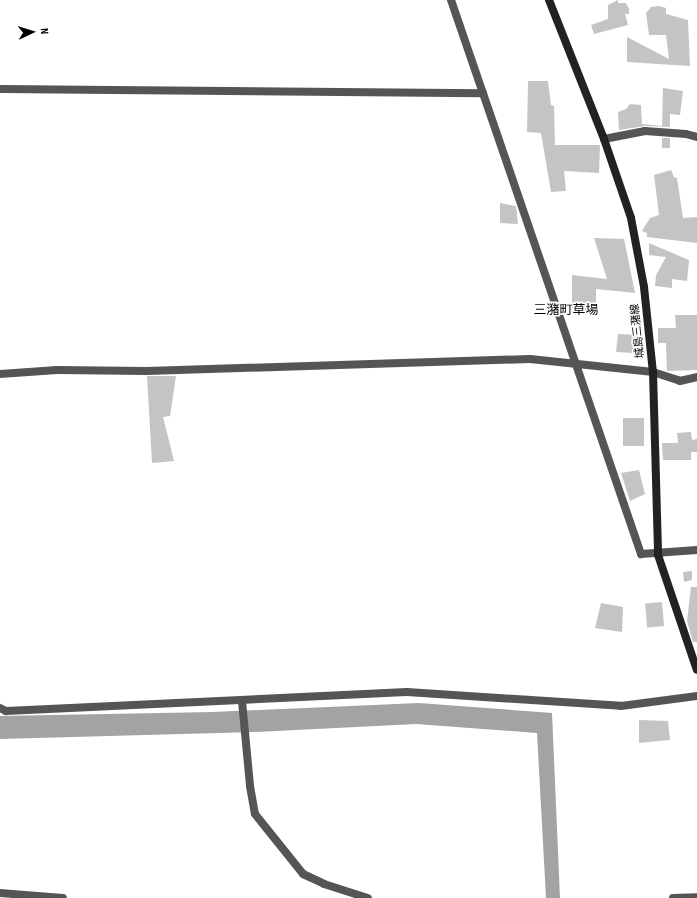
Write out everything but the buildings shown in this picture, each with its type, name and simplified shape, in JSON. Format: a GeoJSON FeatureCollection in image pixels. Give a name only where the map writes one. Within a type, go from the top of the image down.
{"type":"FeatureCollection","features":[{"type":"Feature","properties":{"kind":"main road","name":"城島三潴線"},"geometry":{"type":"LineString","coordinates":[[549,0],[604,139],[631,218],[644,287],[653,372],[658,555],[697,670]]}},
{"type":"Feature","properties":{"kind":"street"},"geometry":{"type":"LineString","coordinates":[[451,0],[641,554],[658,555],[668,551],[697,550]]}},
{"type":"Feature","properties":{"kind":"street"},"geometry":{"type":"LineString","coordinates":[[0,89],[483,93]]}},
{"type":"Feature","properties":{"kind":"street"},"geometry":{"type":"LineString","coordinates":[[604,139],[645,131],[686,134],[697,138]]}},
{"type":"Feature","properties":{"kind":"street"},"geometry":{"type":"LineString","coordinates":[[0,374],[58,370],[147,371],[530,359],[574,362],[653,372],[680,381],[697,378]]}},
{"type":"Feature","properties":{"kind":"street"},"geometry":{"type":"LineString","coordinates":[[0,708],[6,711],[407,692],[621,706],[697,696]]}},
{"type":"Feature","properties":{"kind":"street"},"geometry":{"type":"LineString","coordinates":[[242,701],[255,814],[265,829],[303,874],[324,884],[368,898]]}},
{"type":"Feature","properties":{"kind":"street"},"geometry":{"type":"LineString","coordinates":[[0,893],[63,898]]}},
{"type":"Feature","properties":{"kind":"street"},"geometry":{"type":"LineString","coordinates":[[673,898],[697,897]]}},
{"type":"Feature","properties":{"kind":"shaded area"},"geometry":{"type":"Polygon","coordinates":[[[419,703],[552,713],[560,898],[546,898],[537,733],[416,724],[256,732],[0,739],[0,716],[213,712],[419,703]]]}},
{"type":"Feature","properties":{"kind":"district","name":"三潴町草場"},"geometry":{"type":"Point","coordinates":[566,310]}}]}
